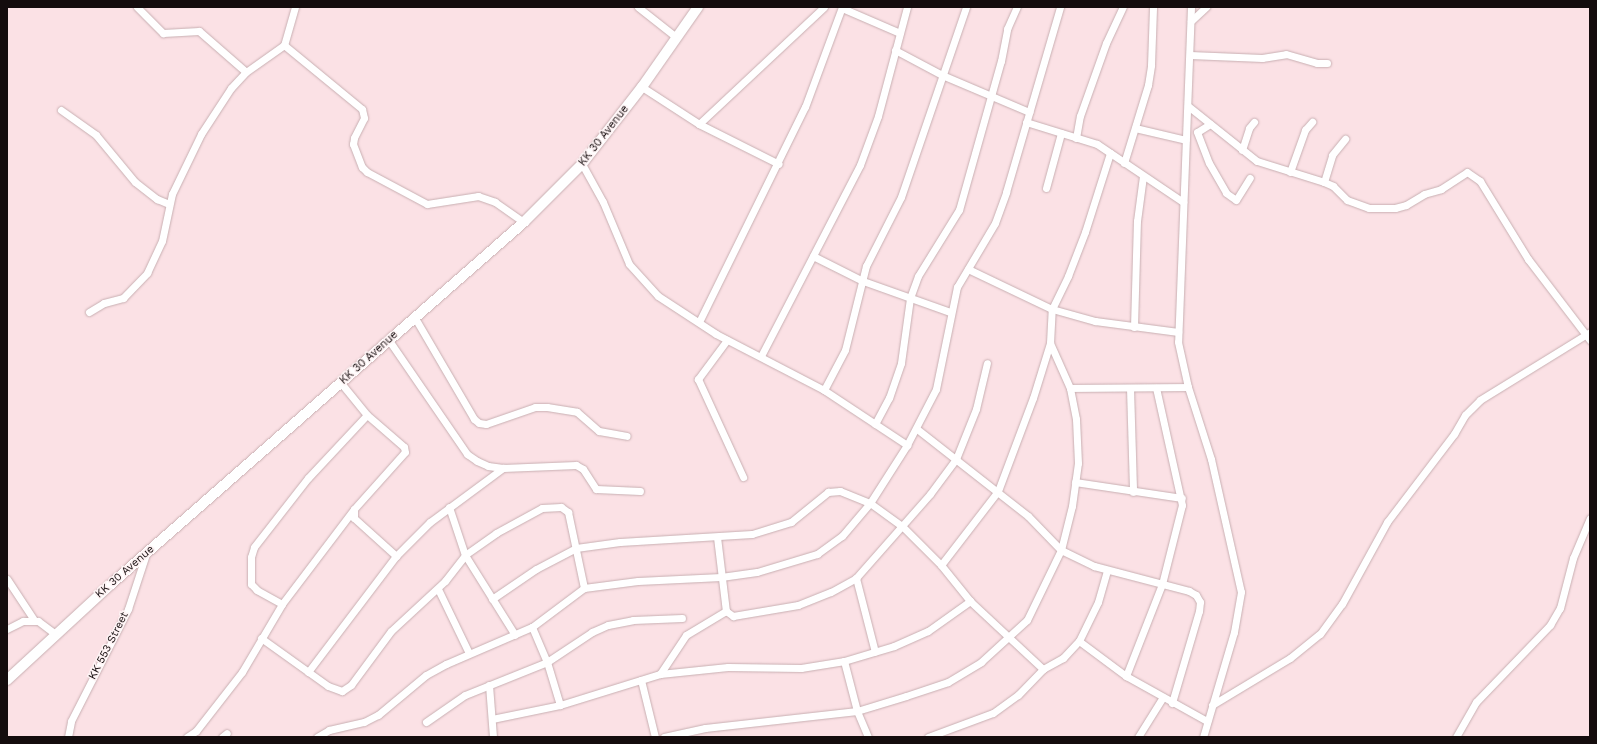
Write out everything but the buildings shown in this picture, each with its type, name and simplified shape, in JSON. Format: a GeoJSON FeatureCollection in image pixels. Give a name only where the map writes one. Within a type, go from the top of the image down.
{"type":"FeatureCollection","features":[{"type":"Feature","properties":{"kind":"main road","name":"KK 30 Avenue"},"geometry":{"type":"LineString","coordinates":[[7,680],[55,634],[147,552],[388,339],[415,318],[524,222],[582,164],[642,87],[698,7]]}},
{"type":"Feature","properties":{"kind":"street"},"geometry":{"type":"LineString","coordinates":[[138,7],[163,33],[199,31],[246,72]]}},
{"type":"Feature","properties":{"kind":"street"},"geometry":{"type":"LineString","coordinates":[[88,312],[104,303],[123,298],[147,273],[162,241],[169,204],[201,134],[231,88],[246,72],[284,45],[295,7]]}},
{"type":"Feature","properties":{"kind":"street"},"geometry":{"type":"LineString","coordinates":[[638,7],[676,37]]}},
{"type":"Feature","properties":{"kind":"street"},"geometry":{"type":"LineString","coordinates":[[699,124],[824,7]]}},
{"type":"Feature","properties":{"kind":"street"},"geometry":{"type":"LineString","coordinates":[[761,356],[860,165],[878,116],[907,7]]}},
{"type":"Feature","properties":{"kind":"street"},"geometry":{"type":"LineString","coordinates":[[824,390],[845,350],[872,252],[901,197],[966,7]]}},
{"type":"Feature","properties":{"kind":"street"},"geometry":{"type":"LineString","coordinates":[[875,424],[901,363],[910,298],[926,261],[959,210],[991,96],[1007,29],[1017,7]]}},
{"type":"Feature","properties":{"kind":"street"},"geometry":{"type":"LineString","coordinates":[[317,737],[329,730],[364,722],[378,715],[426,675],[469,653],[532,627],[584,588],[638,581],[721,577],[757,572],[817,554],[842,536],[870,503],[907,446],[917,429],[936,389],[950,312],[957,287],[995,223],[1060,7]]}},
{"type":"Feature","properties":{"kind":"street"},"geometry":{"type":"LineString","coordinates":[[1076,138],[1080,116],[1106,43],[1123,7]]}},
{"type":"Feature","properties":{"kind":"street"},"geometry":{"type":"LineString","coordinates":[[1124,163],[1135,128],[1151,65],[1153,7]]}},
{"type":"Feature","properties":{"kind":"street"},"geometry":{"type":"LineString","coordinates":[[1191,7],[1178,332],[1179,351],[1188,387],[1211,459],[1241,592],[1234,632],[1203,737]]}},
{"type":"Feature","properties":{"kind":"street"},"geometry":{"type":"LineString","coordinates":[[1190,21],[1206,7]]}},
{"type":"Feature","properties":{"kind":"street"},"geometry":{"type":"LineString","coordinates":[[699,322],[805,107],[842,8],[900,33]]}},
{"type":"Feature","properties":{"kind":"street"},"geometry":{"type":"LineString","coordinates":[[284,45],[362,109],[364,118],[354,138],[353,144],[362,167],[367,172],[427,204],[478,196],[495,202],[524,222]]}},
{"type":"Feature","properties":{"kind":"street"},"geometry":{"type":"LineString","coordinates":[[895,50],[942,75],[1029,112]]}},
{"type":"Feature","properties":{"kind":"street"},"geometry":{"type":"LineString","coordinates":[[1190,55],[1262,58],[1286,54],[1317,63],[1327,64]]}},
{"type":"Feature","properties":{"kind":"street"},"geometry":{"type":"LineString","coordinates":[[642,87],[699,124],[778,164]]}},
{"type":"Feature","properties":{"kind":"street"},"geometry":{"type":"LineString","coordinates":[[1188,106],[1256,161],[1324,182],[1355,205],[1368,208],[1395,208],[1441,189],[1467,172],[1480,181],[1528,259],[1587,333],[1590,340]]}},
{"type":"Feature","properties":{"kind":"street"},"geometry":{"type":"LineString","coordinates":[[61,110],[96,136],[141,187],[157,199],[169,204]]}},
{"type":"Feature","properties":{"kind":"street"},"geometry":{"type":"LineString","coordinates":[[1026,122],[1097,144],[1183,202]]}},
{"type":"Feature","properties":{"kind":"street"},"geometry":{"type":"LineString","coordinates":[[1242,150],[1249,128],[1254,122]]}},
{"type":"Feature","properties":{"kind":"street"},"geometry":{"type":"LineString","coordinates":[[1290,172],[1305,130],[1312,122]]}},
{"type":"Feature","properties":{"kind":"street"},"geometry":{"type":"LineString","coordinates":[[1210,124],[1198,132],[1209,162],[1226,193],[1236,200],[1250,178]]}},
{"type":"Feature","properties":{"kind":"street"},"geometry":{"type":"LineString","coordinates":[[1135,128],[1186,140]]}},
{"type":"Feature","properties":{"kind":"street"},"geometry":{"type":"LineString","coordinates":[[1046,188],[1061,133]]}},
{"type":"Feature","properties":{"kind":"street"},"geometry":{"type":"LineString","coordinates":[[1324,182],[1332,155],[1345,139]]}},
{"type":"Feature","properties":{"kind":"street"},"geometry":{"type":"LineString","coordinates":[[941,565],[998,491],[1033,398],[1050,343],[1052,309],[1068,276],[1085,232],[1110,153]]}},
{"type":"Feature","properties":{"kind":"street"},"geometry":{"type":"LineString","coordinates":[[582,164],[603,202],[624,256],[637,276],[668,304],[727,340],[761,356],[824,390],[907,446]]}},
{"type":"Feature","properties":{"kind":"street"},"geometry":{"type":"LineString","coordinates":[[1134,327],[1137,221],[1143,176]]}},
{"type":"Feature","properties":{"kind":"street"},"geometry":{"type":"LineString","coordinates":[[813,256],[863,281],[950,312]]}},
{"type":"Feature","properties":{"kind":"street"},"geometry":{"type":"LineString","coordinates":[[968,269],[1052,309],[1095,321],[1178,332]]}},
{"type":"Feature","properties":{"kind":"street"},"geometry":{"type":"LineString","coordinates":[[415,318],[474,419],[479,423],[486,424],[536,407],[547,407],[576,412],[599,431],[627,436]]}},
{"type":"Feature","properties":{"kind":"street"},"geometry":{"type":"LineString","coordinates":[[1212,705],[1290,658],[1320,634],[1342,604],[1387,522],[1454,434],[1465,415],[1480,400],[1587,333]]}},
{"type":"Feature","properties":{"kind":"street"},"geometry":{"type":"LineString","coordinates":[[388,339],[467,454],[488,466],[503,468],[576,465],[583,470],[596,489],[640,491]]}},
{"type":"Feature","properties":{"kind":"street"},"geometry":{"type":"LineString","coordinates":[[727,340],[698,379],[743,477]]}},
{"type":"Feature","properties":{"kind":"street"},"geometry":{"type":"LineString","coordinates":[[664,737],[705,728],[857,711],[948,682],[981,662],[1027,620],[1041,595],[1061,550],[1076,482],[1078,463],[1077,441],[1070,388],[1050,343]]}},
{"type":"Feature","properties":{"kind":"street"},"geometry":{"type":"LineString","coordinates":[[717,537],[726,611],[733,616],[798,605],[831,592],[856,578],[902,526],[956,458],[976,409],[987,363]]}},
{"type":"Feature","properties":{"kind":"street"},"geometry":{"type":"LineString","coordinates":[[187,737],[196,730],[242,672],[282,604],[354,509],[405,452],[404,447],[367,415],[341,382]]}},
{"type":"Feature","properties":{"kind":"street"},"geometry":{"type":"LineString","coordinates":[[1070,388],[1188,387]]}},
{"type":"Feature","properties":{"kind":"street"},"geometry":{"type":"LineString","coordinates":[[1130,388],[1133,492]]}},
{"type":"Feature","properties":{"kind":"street"},"geometry":{"type":"LineString","coordinates":[[1126,676],[1162,584],[1182,505],[1182,498],[1156,388]]}},
{"type":"Feature","properties":{"kind":"street"},"geometry":{"type":"LineString","coordinates":[[282,604],[257,590],[252,584],[251,556],[254,547],[308,478],[367,415]]}},
{"type":"Feature","properties":{"kind":"street"},"geometry":{"type":"LineString","coordinates":[[917,429],[956,458],[1028,516],[1061,550],[1080,561],[1107,570],[1189,591],[1200,602],[1172,703]]}},
{"type":"Feature","properties":{"kind":"street"},"geometry":{"type":"LineString","coordinates":[[308,672],[396,556],[430,522],[503,468]]}},
{"type":"Feature","properties":{"kind":"street"},"geometry":{"type":"LineString","coordinates":[[1076,482],[1133,492],[1182,498]]}},
{"type":"Feature","properties":{"kind":"street"},"geometry":{"type":"LineString","coordinates":[[492,598],[536,569],[576,548],[620,542],[752,534],[784,525],[828,492],[850,493],[870,503],[902,526],[941,565],[970,602],[1043,669]]}},
{"type":"Feature","properties":{"kind":"street"},"geometry":{"type":"LineString","coordinates":[[449,507],[464,555],[515,635]]}},
{"type":"Feature","properties":{"kind":"street"},"geometry":{"type":"LineString","coordinates":[[261,638],[328,686],[342,690],[351,685],[391,631],[438,589],[464,555],[496,533],[542,508],[565,508],[576,548],[584,588]]}},
{"type":"Feature","properties":{"kind":"street"},"geometry":{"type":"LineString","coordinates":[[354,509],[354,518],[396,556]]}},
{"type":"Feature","properties":{"kind":"street"},"geometry":{"type":"LineString","coordinates":[[1456,737],[1476,702],[1550,625],[1560,608],[1573,558],[1590,518]]}},
{"type":"Feature","properties":{"kind":"street","name":"KK 553 Street"},"geometry":{"type":"LineString","coordinates":[[68,737],[71,721],[128,608],[147,552]]}},
{"type":"Feature","properties":{"kind":"street"},"geometry":{"type":"LineString","coordinates":[[928,737],[993,713],[1018,695],[1043,669],[1063,658],[1079,641],[1098,602],[1107,570]]}},
{"type":"Feature","properties":{"kind":"street"},"geometry":{"type":"LineString","coordinates":[[856,578],[875,652]]}},
{"type":"Feature","properties":{"kind":"street"},"geometry":{"type":"LineString","coordinates":[[7,579],[34,620]]}},
{"type":"Feature","properties":{"kind":"street"},"geometry":{"type":"LineString","coordinates":[[438,589],[469,653]]}},
{"type":"Feature","properties":{"kind":"street"},"geometry":{"type":"LineString","coordinates":[[492,719],[560,705],[660,674],[728,667],[801,668],[844,661],[894,646],[928,630],[970,602]]}},
{"type":"Feature","properties":{"kind":"street"},"geometry":{"type":"LineString","coordinates":[[660,674],[686,635],[726,611]]}},
{"type":"Feature","properties":{"kind":"street"},"geometry":{"type":"LineString","coordinates":[[426,722],[465,695],[547,662],[592,632],[608,625],[633,620],[682,618]]}},
{"type":"Feature","properties":{"kind":"street"},"geometry":{"type":"LineString","coordinates":[[7,629],[23,621],[34,620],[44,624],[55,634]]}},
{"type":"Feature","properties":{"kind":"street"},"geometry":{"type":"LineString","coordinates":[[532,627],[547,662],[560,705]]}},
{"type":"Feature","properties":{"kind":"street"},"geometry":{"type":"LineString","coordinates":[[1079,641],[1126,676],[1172,703],[1207,721]]}},
{"type":"Feature","properties":{"kind":"street"},"geometry":{"type":"LineString","coordinates":[[844,661],[857,711],[868,737]]}},
{"type":"Feature","properties":{"kind":"street"},"geometry":{"type":"LineString","coordinates":[[641,680],[655,737]]}},
{"type":"Feature","properties":{"kind":"street"},"geometry":{"type":"LineString","coordinates":[[490,685],[493,737]]}},
{"type":"Feature","properties":{"kind":"street"},"geometry":{"type":"LineString","coordinates":[[1138,737],[1163,698]]}}]}
